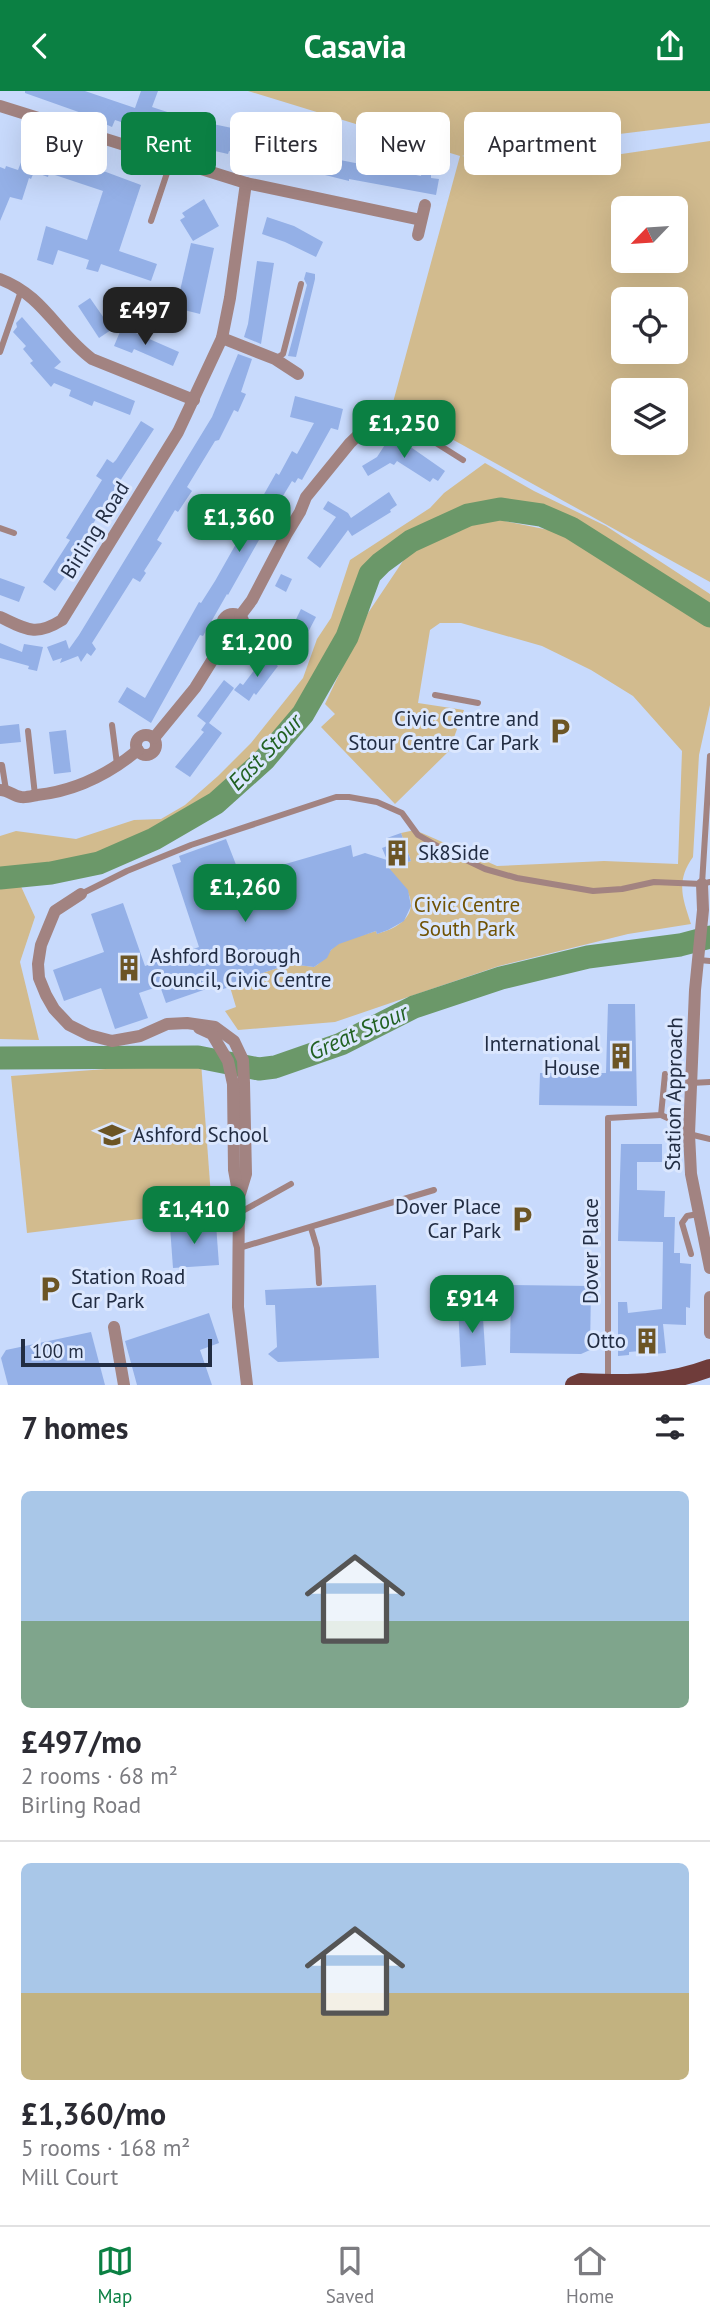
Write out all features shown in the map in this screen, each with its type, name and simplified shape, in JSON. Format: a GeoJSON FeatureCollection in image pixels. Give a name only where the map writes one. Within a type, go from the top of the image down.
{"type":"FeatureCollection","features":[{"type":"Feature","properties":{"kind":"main road"},"geometry":{"type":"LineString","coordinates":[[574,1385],[581,1382],[668,1383],[710,1368]]}},
{"type":"Feature","properties":{"kind":"street"},"geometry":{"type":"LineString","coordinates":[[0,106],[121,145]]}},
{"type":"Feature","properties":{"kind":"street"},"geometry":{"type":"LineString","coordinates":[[216,174],[421,220]]}},
{"type":"Feature","properties":{"kind":"street","name":"Birling Road"},"geometry":{"type":"LineString","coordinates":[[0,617],[31,631],[48,629],[62,620],[177,432],[222,338],[246,183]]}},
{"type":"Feature","properties":{"kind":"street"},"geometry":{"type":"LineString","coordinates":[[418,235],[425,205]]}},
{"type":"Feature","properties":{"kind":"street"},"geometry":{"type":"LineString","coordinates":[[0,279],[22,289],[46,311],[81,351],[92,359],[194,400]]}},
{"type":"Feature","properties":{"kind":"street"},"geometry":{"type":"LineString","coordinates":[[222,338],[275,359],[298,374]]}},
{"type":"Feature","properties":{"kind":"street"},"geometry":{"type":"LineString","coordinates":[[363,408],[372,422]]}},
{"type":"Feature","properties":{"kind":"street"},"geometry":{"type":"LineString","coordinates":[[3,790],[20,797],[71,788],[94,780],[117,766],[138,750],[137,741],[141,736],[154,738],[195,688],[229,635],[223,630],[224,620],[233,614],[240,616],[252,600],[306,496],[350,443],[372,422],[382,420],[392,412]]}},
{"type":"Feature","properties":{"kind":"street","name":"Station Approach"},"geometry":{"type":"LineString","coordinates":[[706,883],[702,918],[703,959],[695,990],[689,1131],[691,1174],[710,1268]]}},
{"type":"Feature","properties":{"kind":"street"},"geometry":{"type":"LineString","coordinates":[[81,894],[55,911],[41,945],[38,964],[39,978],[54,1009],[69,1025],[89,1035],[112,1041],[140,1036],[167,1024],[187,1023],[215,1027],[234,1041],[243,1060],[238,1084],[246,1174],[239,1197],[238,1307],[247,1385]]}},
{"type":"Feature","properties":{"kind":"street"},"geometry":{"type":"LineString","coordinates":[[187,1023],[212,1034],[238,1084]]}},
{"type":"Feature","properties":{"kind":"street"},"geometry":{"type":"LineString","coordinates":[[710,1297],[710,1333]]}},
{"type":"Feature","properties":{"kind":"street"},"geometry":{"type":"LineString","coordinates":[[114,1327],[124,1385]]}},
{"type":"Feature","properties":{"kind":"lane"},"geometry":{"type":"LineString","coordinates":[[152,221],[167,175]]}},
{"type":"Feature","properties":{"kind":"lane"},"geometry":{"type":"LineString","coordinates":[[275,359],[283,353],[300,284]]}},
{"type":"Feature","properties":{"kind":"lane"},"geometry":{"type":"LineString","coordinates":[[0,352],[22,289]]}},
{"type":"Feature","properties":{"kind":"lane"},"geometry":{"type":"LineString","coordinates":[[392,412],[463,460]]}},
{"type":"Feature","properties":{"kind":"lane"},"geometry":{"type":"LineString","coordinates":[[0,528],[14,533]]}},
{"type":"Feature","properties":{"kind":"lane"},"geometry":{"type":"LineString","coordinates":[[435,695],[478,703]]}},
{"type":"Feature","properties":{"kind":"lane"},"geometry":{"type":"LineString","coordinates":[[112,725],[117,766]]}},
{"type":"Feature","properties":{"kind":"lane"},"geometry":{"type":"LineString","coordinates":[[28,731],[35,795]]}},
{"type":"Feature","properties":{"kind":"lane"},"geometry":{"type":"LineString","coordinates":[[81,894],[127,871],[191,845],[336,797],[377,802],[402,813],[418,835],[441,848],[485,869],[517,878],[593,891],[622,889],[654,882],[706,883],[710,756]]}},
{"type":"Feature","properties":{"kind":"lane"},"geometry":{"type":"LineString","coordinates":[[0,765],[3,790]]}},
{"type":"Feature","properties":{"kind":"lane"},"geometry":{"type":"LineString","coordinates":[[665,1074],[661,1115],[710,1139]]}},
{"type":"Feature","properties":{"kind":"lane"},"geometry":{"type":"LineString","coordinates":[[691,1083],[710,1082]]}},
{"type":"Feature","properties":{"kind":"lane","name":"Dover Place"},"geometry":{"type":"LineString","coordinates":[[608,1383],[608,1118],[661,1115]]}},
{"type":"Feature","properties":{"kind":"lane"},"geometry":{"type":"LineString","coordinates":[[239,1213],[291,1184]]}},
{"type":"Feature","properties":{"kind":"lane"},"geometry":{"type":"LineString","coordinates":[[239,1248],[435,1189]]}},
{"type":"Feature","properties":{"kind":"lane"},"geometry":{"type":"LineString","coordinates":[[691,1254],[682,1223],[687,1216],[698,1214]]}},
{"type":"Feature","properties":{"kind":"lane"},"geometry":{"type":"LineString","coordinates":[[311,1228],[317,1248],[319,1283]]}},
{"type":"Feature","properties":{"kind":"green space"},"geometry":{"type":"Polygon","coordinates":[[[248,91],[710,91],[710,123],[621,134],[621,112],[464,112],[462,156],[464,175],[621,175],[621,154],[710,141],[710,582],[392,406],[460,156],[450,153],[450,112],[356,112],[356,124],[342,120],[342,112],[316,112],[248,91]]]}},
{"type":"Feature","properties":{"kind":"green space"},"geometry":{"type":"Polygon","coordinates":[[[485,463],[534,491],[606,526],[710,594],[710,617],[541,515],[489,510],[411,541],[365,585],[347,637],[317,691],[272,752],[200,812],[104,861],[51,873],[0,878],[0,836],[16,831],[76,839],[134,820],[161,819],[185,805],[251,743],[303,678],[317,639],[331,618],[350,560],[430,508],[444,493],[485,463]]]}},
{"type":"Feature","properties":{"kind":"green space","name":"Civic Centre South Park"},"geometry":{"type":"Polygon","coordinates":[[[485,517],[554,531],[625,570],[710,623],[710,705],[699,755],[693,857],[684,874],[682,889],[691,924],[628,934],[499,966],[335,1022],[238,1030],[225,1011],[236,1007],[230,987],[244,979],[290,964],[314,967],[338,944],[387,930],[408,915],[411,907],[408,892],[397,879],[383,871],[411,861],[401,833],[415,830],[497,866],[604,861],[678,864],[682,751],[633,696],[591,670],[542,646],[461,623],[440,623],[430,630],[418,703],[464,710],[449,751],[395,804],[321,727],[335,714],[325,704],[368,613],[409,552],[441,531],[485,517]]]}},
{"type":"Feature","properties":{"kind":"green space"},"geometry":{"type":"Polygon","coordinates":[[[19,882],[35,917],[20,962],[39,1040],[0,1039],[0,884],[19,882]]]}},
{"type":"Feature","properties":{"kind":"green space","name":"Ashford School"},"geometry":{"type":"Polygon","coordinates":[[[201,1062],[212,1210],[27,1233],[11,1076],[201,1062]]]}},
{"type":"Feature","properties":{"kind":"building"},"geometry":{"type":"Polygon","coordinates":[[[85,91],[135,108],[141,91],[158,91],[152,107],[167,112],[121,112],[121,122],[115,120],[112,127],[107,125],[107,112],[79,112],[25,93],[85,91]]]}},
{"type":"Feature","properties":{"kind":"building"},"geometry":{"type":"Polygon","coordinates":[[[216,125],[230,128],[228,154],[216,151],[216,125]]]}},
{"type":"Feature","properties":{"kind":"building"},"geometry":{"type":"Polygon","coordinates":[[[342,160],[356,163],[356,175],[431,175],[431,178],[439,179],[436,195],[325,175],[342,175],[342,160]]]}},
{"type":"Feature","properties":{"kind":"building"},"geometry":{"type":"Polygon","coordinates":[[[21,162],[21,175],[33,175],[29,178],[22,200],[10,197],[0,221],[0,167],[18,170],[21,162]]]}},
{"type":"Feature","properties":{"kind":"building"},"geometry":{"type":"Polygon","coordinates":[[[107,172],[141,185],[119,251],[157,264],[151,281],[101,264],[98,272],[86,269],[89,260],[58,250],[53,265],[37,260],[46,226],[87,240],[103,191],[55,175],[107,175],[107,172]]]}},
{"type":"Feature","properties":{"kind":"building"},"geometry":{"type":"Polygon","coordinates":[[[204,199],[219,226],[193,241],[180,220],[185,217],[182,213],[204,199]]]}},
{"type":"Feature","properties":{"kind":"building"},"geometry":{"type":"Polygon","coordinates":[[[267,217],[294,226],[323,242],[316,257],[262,234],[267,217]]]}},
{"type":"Feature","properties":{"kind":"building"},"geometry":{"type":"Polygon","coordinates":[[[191,243],[214,248],[200,314],[176,308],[191,243]]]}},
{"type":"Feature","properties":{"kind":"building"},"geometry":{"type":"Polygon","coordinates":[[[257,261],[274,263],[261,344],[244,337],[257,261]]]}},
{"type":"Feature","properties":{"kind":"building"},"geometry":{"type":"Polygon","coordinates":[[[306,272],[315,274],[315,279],[296,357],[288,356],[307,285],[304,279],[306,272]]]}},
{"type":"Feature","properties":{"kind":"building"},"geometry":{"type":"Polygon","coordinates":[[[90,298],[106,321],[114,316],[120,324],[99,338],[78,306],[90,298]]]}},
{"type":"Feature","properties":{"kind":"building"},"geometry":{"type":"Polygon","coordinates":[[[22,317],[61,362],[54,368],[135,401],[130,415],[94,401],[92,406],[69,396],[71,390],[54,383],[51,387],[30,363],[33,361],[23,349],[26,346],[13,332],[22,317]]]}},
{"type":"Feature","properties":{"kind":"building"},"geometry":{"type":"Polygon","coordinates":[[[122,327],[179,352],[173,366],[134,349],[132,353],[114,346],[122,327]]]}},
{"type":"Feature","properties":{"kind":"building"},"geometry":{"type":"Polygon","coordinates":[[[238,354],[252,359],[241,392],[246,394],[238,412],[234,410],[219,440],[215,441],[187,487],[192,491],[178,512],[175,510],[157,540],[162,543],[144,571],[146,573],[140,582],[133,578],[92,643],[96,649],[91,656],[87,653],[81,662],[78,656],[60,663],[62,658],[53,661],[47,647],[66,640],[69,649],[79,635],[212,417],[238,354]]]}},
{"type":"Feature","properties":{"kind":"building"},"geometry":{"type":"Polygon","coordinates":[[[295,396],[343,409],[338,430],[331,428],[302,480],[298,478],[295,483],[292,481],[151,723],[118,702],[127,687],[145,698],[276,473],[279,475],[292,451],[297,454],[314,423],[290,417],[295,396]]]}},
{"type":"Feature","properties":{"kind":"building"},"geometry":{"type":"Polygon","coordinates":[[[141,421],[154,429],[105,504],[73,557],[77,559],[55,591],[43,582],[70,540],[66,538],[102,480],[96,476],[107,459],[113,463],[116,460],[141,421]]]}},
{"type":"Feature","properties":{"kind":"building"},"geometry":{"type":"Polygon","coordinates":[[[392,434],[445,471],[438,481],[433,478],[430,482],[397,461],[394,465],[390,463],[368,476],[362,466],[377,457],[392,434]]]}},
{"type":"Feature","properties":{"kind":"building"},"geometry":{"type":"Polygon","coordinates":[[[389,492],[397,505],[391,512],[352,536],[348,530],[320,568],[307,558],[336,517],[323,509],[328,501],[348,513],[351,518],[389,492]]]}},
{"type":"Feature","properties":{"kind":"building"},"geometry":{"type":"Polygon","coordinates":[[[281,574],[292,579],[286,592],[275,586],[281,574]]]}},
{"type":"Feature","properties":{"kind":"building"},"geometry":{"type":"Polygon","coordinates":[[[0,578],[25,587],[19,602],[0,595],[0,578]]]}},
{"type":"Feature","properties":{"kind":"building"},"geometry":{"type":"Polygon","coordinates":[[[301,609],[316,617],[295,657],[281,650],[301,609]]]}},
{"type":"Feature","properties":{"kind":"building"},"geometry":{"type":"Polygon","coordinates":[[[0,643],[22,652],[24,644],[43,647],[37,671],[0,658],[0,643]]]}},
{"type":"Feature","properties":{"kind":"building"},"geometry":{"type":"Polygon","coordinates":[[[265,656],[278,666],[249,701],[234,690],[240,683],[243,685],[265,656]]]}},
{"type":"Feature","properties":{"kind":"building"},"geometry":{"type":"Polygon","coordinates":[[[224,680],[234,688],[209,723],[222,733],[190,777],[175,767],[204,732],[201,730],[206,723],[197,716],[224,680]]]}},
{"type":"Feature","properties":{"kind":"building"},"geometry":{"type":"Polygon","coordinates":[[[19,724],[21,742],[0,744],[0,726],[19,724]]]}},
{"type":"Feature","properties":{"kind":"building"},"geometry":{"type":"Polygon","coordinates":[[[66,730],[71,772],[54,774],[49,732],[66,730]]]}},
{"type":"Feature","properties":{"kind":"building"},"geometry":{"type":"Polygon","coordinates":[[[401,833],[411,861],[389,868],[408,890],[411,906],[404,921],[377,934],[376,931],[339,944],[331,950],[327,958],[314,967],[290,964],[244,979],[245,983],[219,990],[218,985],[166,1003],[160,986],[139,993],[148,1018],[115,1029],[101,988],[64,1001],[53,970],[104,952],[91,914],[123,903],[145,966],[199,947],[172,865],[181,862],[179,856],[226,839],[242,880],[351,845],[353,857],[365,853],[387,860],[382,848],[390,845],[387,838],[401,833]]]}},
{"type":"Feature","properties":{"kind":"building","name":"International House"},"geometry":{"type":"Polygon","coordinates":[[[608,1004],[635,1004],[637,1106],[539,1105],[540,1073],[606,1073],[608,1004]]]}},
{"type":"Feature","properties":{"kind":"building"},"geometry":{"type":"Polygon","coordinates":[[[621,1144],[662,1144],[662,1162],[637,1162],[637,1190],[665,1191],[664,1217],[675,1217],[674,1253],[680,1253],[680,1263],[691,1264],[690,1308],[686,1307],[686,1325],[663,1324],[666,1353],[652,1354],[651,1350],[618,1356],[618,1302],[627,1302],[628,1313],[662,1309],[663,1242],[618,1241],[621,1144]]]}},
{"type":"Feature","properties":{"kind":"building"},"geometry":{"type":"Polygon","coordinates":[[[216,1224],[219,1265],[173,1268],[170,1227],[216,1224]]]}},
{"type":"Feature","properties":{"kind":"building"},"geometry":{"type":"Polygon","coordinates":[[[376,1285],[379,1358],[278,1362],[268,1354],[277,1347],[275,1305],[266,1305],[265,1290],[376,1285]]]}},
{"type":"Feature","properties":{"kind":"building"},"geometry":{"type":"Polygon","coordinates":[[[511,1285],[591,1286],[590,1350],[581,1354],[510,1353],[511,1285]]]}},
{"type":"Feature","properties":{"kind":"building"},"geometry":{"type":"Polygon","coordinates":[[[482,1302],[486,1365],[461,1367],[458,1304],[482,1302]]]}},
{"type":"Feature","properties":{"kind":"building"},"geometry":{"type":"Polygon","coordinates":[[[209,1313],[219,1343],[200,1350],[212,1385],[137,1385],[125,1341],[209,1313]]]}},
{"type":"Feature","properties":{"kind":"building"},"geometry":{"type":"Polygon","coordinates":[[[91,1332],[105,1385],[8,1385],[1,1358],[6,1350],[91,1332]]]}},
{"type":"Feature","properties":{"kind":"waterway","name":"East Stour"},"geometry":{"type":"LineString","coordinates":[[0,878],[51,873],[99,863],[154,839],[216,803],[264,760],[303,714],[347,637],[370,574],[411,541],[468,515],[500,509],[541,515],[571,528],[710,616]]}},
{"type":"Feature","properties":{"kind":"waterway","name":"Great Stour"},"geometry":{"type":"LineString","coordinates":[[0,1058],[198,1057],[259,1069],[275,1067],[341,1044],[414,1007],[501,978],[588,957],[680,945],[710,937]]}},
{"type":"Feature","properties":{"kind":"place","name":"Civic Centre and Stour Centre Car Park"},"geometry":{"type":"Point","coordinates":[560,731]}},
{"type":"Feature","properties":{"kind":"place","name":"Sk8Side"},"geometry":{"type":"Point","coordinates":[397,853]}},
{"type":"Feature","properties":{"kind":"place","name":"Ashford Borough Council, Civic Centre"},"geometry":{"type":"Point","coordinates":[129,968]}},
{"type":"Feature","properties":{"kind":"place","name":"International House"},"geometry":{"type":"Point","coordinates":[621,1056]}},
{"type":"Feature","properties":{"kind":"place","name":"Ashford School"},"geometry":{"type":"Point","coordinates":[112,1135]}},
{"type":"Feature","properties":{"kind":"place","name":"Dover Place Car Park"},"geometry":{"type":"Point","coordinates":[522,1219]}},
{"type":"Feature","properties":{"kind":"place","name":"Station Road Car Park"},"geometry":{"type":"Point","coordinates":[50,1289]}},
{"type":"Feature","properties":{"kind":"place","name":"Otto"},"geometry":{"type":"Point","coordinates":[647,1341]}}]}
